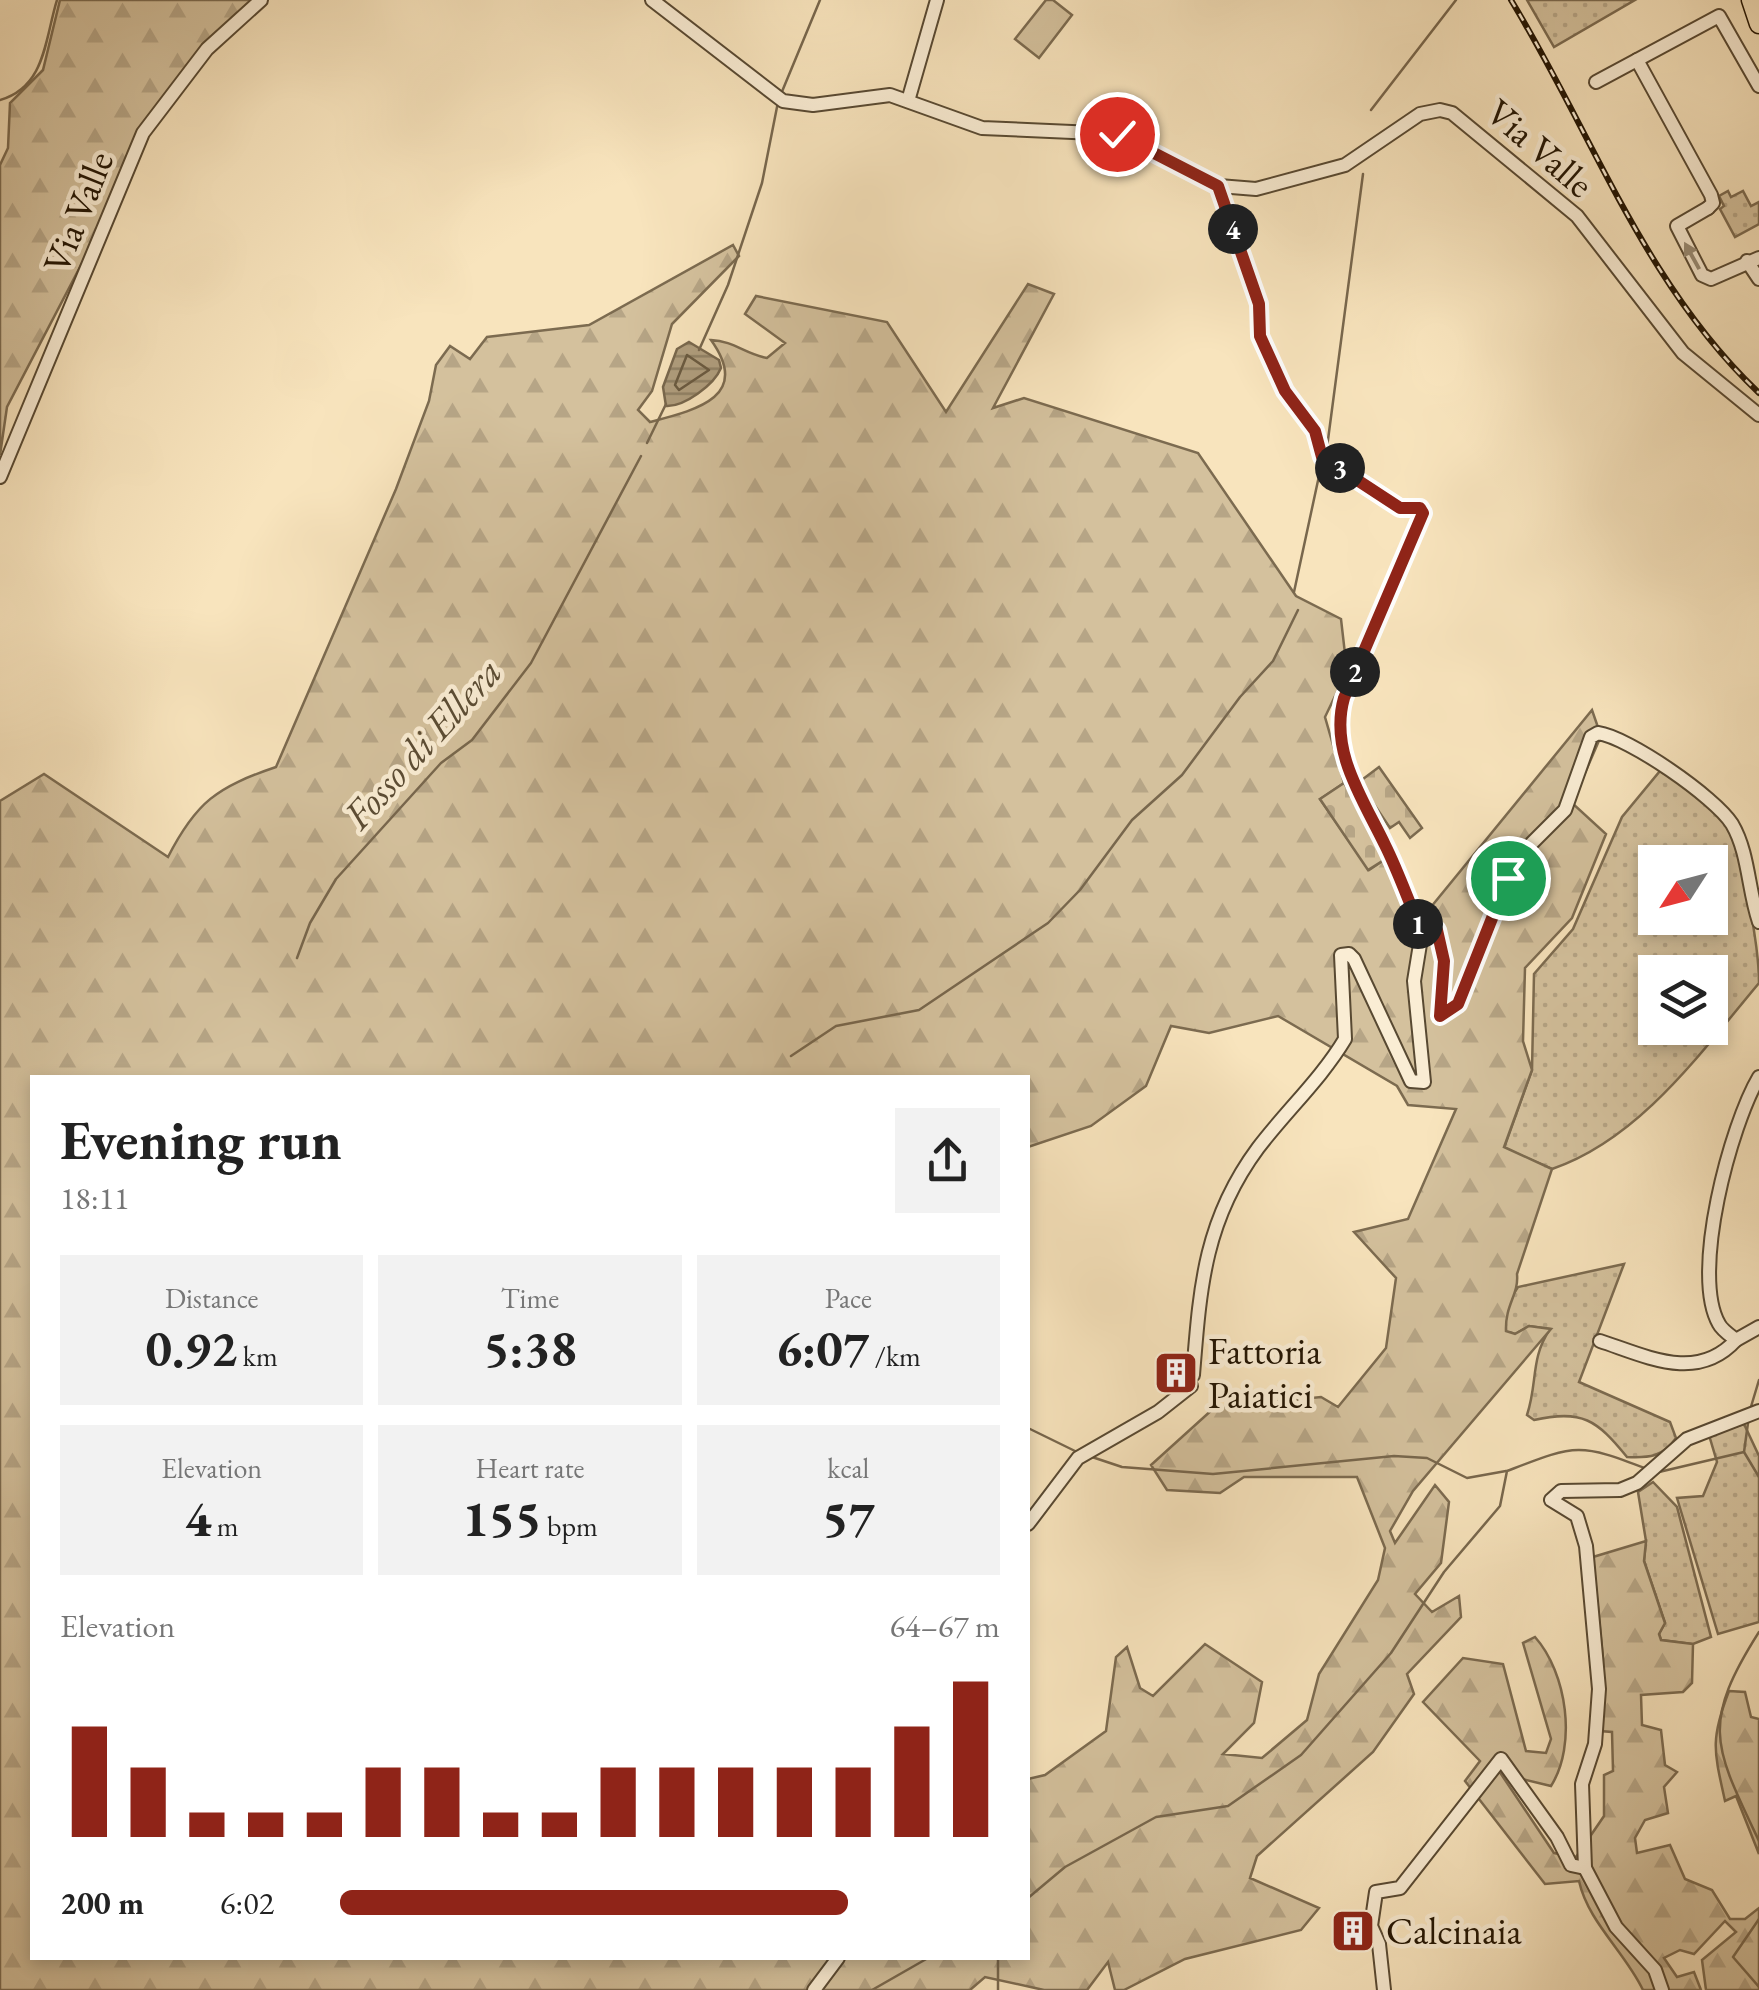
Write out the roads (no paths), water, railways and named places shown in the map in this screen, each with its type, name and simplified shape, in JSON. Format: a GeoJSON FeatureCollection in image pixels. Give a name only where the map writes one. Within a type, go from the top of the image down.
{"type":"FeatureCollection","features":[{"type":"Feature","properties":{"kind":"main road"},"geometry":{"type":"LineString","coordinates":[[1751,0],[1759,24]]}},
{"type":"Feature","properties":{"kind":"street","name":"Via Valle"},"geometry":{"type":"LineString","coordinates":[[0,477],[143,133],[207,49],[260,0]]}},
{"type":"Feature","properties":{"kind":"street"},"geometry":{"type":"LineString","coordinates":[[652,0],[780,99],[813,106],[871,94],[908,100],[982,128],[1041,134],[1117,134],[1218,186],[1259,304],[1260,336],[1285,391],[1315,431],[1326,459],[1400,508],[1420,508],[1423,513],[1344,698],[1339,725],[1357,796],[1388,850],[1422,932],[1414,981],[1424,1082],[1418,1085],[1411,1080],[1354,959],[1344,954],[1340,958],[1345,1039],[1256,1152],[1223,1204],[1202,1270],[1192,1381],[1158,1412],[1084,1454],[1030,1522]]}},
{"type":"Feature","properties":{"kind":"street"},"geometry":{"type":"LineString","coordinates":[[908,100],[937,0]]}},
{"type":"Feature","properties":{"kind":"street"},"geometry":{"type":"LineString","coordinates":[[1596,82],[1719,16],[1756,76]]}},
{"type":"Feature","properties":{"kind":"street"},"geometry":{"type":"LineString","coordinates":[[1636,60],[1710,202],[1676,226],[1702,275],[1711,279],[1752,262]]}},
{"type":"Feature","properties":{"kind":"street","name":"Via Valle"},"geometry":{"type":"LineString","coordinates":[[1218,186],[1256,189],[1344,166],[1420,114],[1440,110],[1452,113],[1576,216],[1683,353],[1759,415]]}},
{"type":"Feature","properties":{"kind":"street"},"geometry":{"type":"LineString","coordinates":[[1752,262],[1759,279]]}},
{"type":"Feature","properties":{"kind":"street"},"geometry":{"type":"LineString","coordinates":[[1712,290],[1752,262]]}},
{"type":"Feature","properties":{"kind":"street"},"geometry":{"type":"LineString","coordinates":[[1422,932],[1437,930],[1444,961],[1440,1016],[1448,1015],[1458,1004],[1508,878],[1532,843],[1564,810],[1591,737],[1598,732],[1611,734],[1674,774],[1728,820],[1744,858],[1759,922]]}},
{"type":"Feature","properties":{"kind":"street"},"geometry":{"type":"LineString","coordinates":[[1736,1340],[1719,1325],[1711,1292],[1710,1226],[1744,1101],[1759,1078]]}},
{"type":"Feature","properties":{"kind":"street"},"geometry":{"type":"LineString","coordinates":[[1600,1340],[1667,1364],[1690,1366],[1722,1354],[1736,1340],[1759,1327]]}},
{"type":"Feature","properties":{"kind":"street"},"geometry":{"type":"LineString","coordinates":[[1662,1990],[1655,1970],[1616,1928],[1585,1868],[1582,1784],[1600,1712],[1586,1546],[1577,1516],[1551,1500],[1560,1491],[1620,1490],[1688,1439],[1759,1412]]}},
{"type":"Feature","properties":{"kind":"street"},"geometry":{"type":"LineString","coordinates":[[1384,1990],[1379,1944],[1371,1926],[1376,1892],[1400,1888],[1501,1758],[1529,1804],[1557,1837],[1570,1865],[1585,1868]]}},
{"type":"Feature","properties":{"kind":"street"},"geometry":{"type":"LineString","coordinates":[[814,1990],[836,1960]]}},
{"type":"Feature","properties":{"kind":"water"},"geometry":{"type":"Polygon","coordinates":[[[689,342],[719,360],[721,368],[698,394],[666,406],[663,387],[677,349],[689,342]]]}},
{"type":"Feature","properties":{"kind":"waterway"},"geometry":{"type":"LineString","coordinates":[[0,100],[15,94],[35,73],[57,0]]}},
{"type":"Feature","properties":{"kind":"waterway","name":"Fosso di Ellera"},"geometry":{"type":"LineString","coordinates":[[781,94],[820,0]]}},
{"type":"Feature","properties":{"kind":"waterway"},"geometry":{"type":"LineString","coordinates":[[1371,110],[1456,0]]}},
{"type":"Feature","properties":{"kind":"waterway","name":"Fosso di Ellera"},"geometry":{"type":"LineString","coordinates":[[699,350],[728,285],[762,183],[778,102]]}},
{"type":"Feature","properties":{"kind":"waterway"},"geometry":{"type":"LineString","coordinates":[[1326,455],[1363,174]]}},
{"type":"Feature","properties":{"kind":"waterway","name":"Fosso di Ellera"},"geometry":{"type":"LineString","coordinates":[[647,443],[666,404]]}},
{"type":"Feature","properties":{"kind":"waterway","name":"Fosso di Ellera"},"geometry":{"type":"LineString","coordinates":[[297,958],[310,923],[336,879],[441,763],[472,740],[531,663],[641,456]]}},
{"type":"Feature","properties":{"kind":"waterway"},"geometry":{"type":"LineString","coordinates":[[1294,592],[1322,462]]}},
{"type":"Feature","properties":{"kind":"waterway"},"geometry":{"type":"LineString","coordinates":[[791,1056],[836,1026],[919,1010],[1048,923],[1080,890],[1132,820],[1182,775],[1240,697],[1273,661],[1298,610]]}},
{"type":"Feature","properties":{"kind":"waterway"},"geometry":{"type":"LineString","coordinates":[[1750,1410],[1759,1380]]}},
{"type":"Feature","properties":{"kind":"waterway"},"geometry":{"type":"LineString","coordinates":[[1748,1423],[1744,1452],[1759,1477]]}},
{"type":"Feature","properties":{"kind":"waterway"},"geometry":{"type":"LineString","coordinates":[[1030,1429],[1075,1451]]}},
{"type":"Feature","properties":{"kind":"waterway"},"geometry":{"type":"LineString","coordinates":[[1030,1896],[1065,1867],[1156,1817],[1228,1806],[1301,1755],[1391,1653],[1444,1572],[1500,1506],[1507,1471],[1577,1450],[1606,1454],[1647,1469]]}},
{"type":"Feature","properties":{"kind":"waterway"},"geometry":{"type":"LineString","coordinates":[[1659,1472],[1744,1452]]}},
{"type":"Feature","properties":{"kind":"waterway"},"geometry":{"type":"LineString","coordinates":[[1092,1457],[1122,1467],[1213,1474],[1394,1456],[1427,1458],[1467,1478],[1506,1471]]}},
{"type":"Feature","properties":{"kind":"waterway"},"geometry":{"type":"LineString","coordinates":[[1759,1632],[1728,1691],[1720,1736],[1732,1781],[1759,1841]]}},
{"type":"Feature","properties":{"kind":"waterway"},"geometry":{"type":"LineString","coordinates":[[1759,1919],[1733,1957],[1759,1987]]}},
{"type":"Feature","properties":{"kind":"waterway"},"geometry":{"type":"LineString","coordinates":[[872,1990],[924,1960]]}},
{"type":"Feature","properties":{"kind":"waterway"},"geometry":{"type":"LineString","coordinates":[[998,1960],[998,1990]]}},
{"type":"Feature","properties":{"kind":"railway"},"geometry":{"type":"LineString","coordinates":[[1511,0],[1651,256],[1719,350],[1759,393]]}},
{"type":"Feature","properties":{"kind":"place","name":"Fattoria Paiatici"},"geometry":{"type":"Point","coordinates":[1176,1373]}},
{"type":"Feature","properties":{"kind":"place","name":"Calcinaia"},"geometry":{"type":"Point","coordinates":[1353,1931]}}]}
